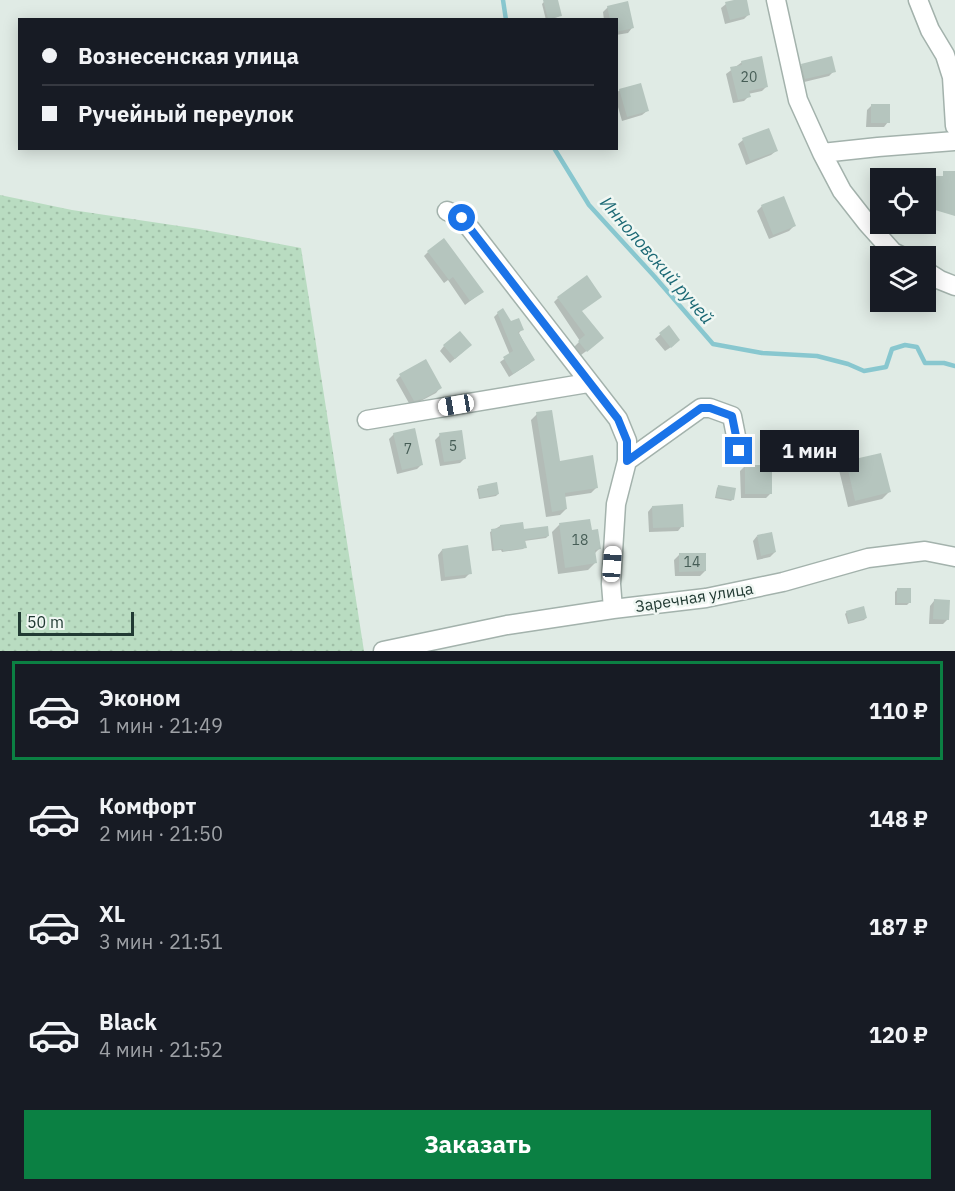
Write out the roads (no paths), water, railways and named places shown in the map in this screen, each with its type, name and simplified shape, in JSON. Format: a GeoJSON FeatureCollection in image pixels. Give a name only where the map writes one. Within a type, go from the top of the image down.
{"type":"FeatureCollection","features":[{"type":"Feature","properties":{"kind":"street"},"geometry":{"type":"LineString","coordinates":[[776,0],[798,100],[822,153],[842,191],[888,246]]}},
{"type":"Feature","properties":{"kind":"street"},"geometry":{"type":"LineString","coordinates":[[918,0],[930,30],[945,55],[952,77],[955,126]]}},
{"type":"Feature","properties":{"kind":"street"},"geometry":{"type":"LineString","coordinates":[[822,153],[955,141]]}},
{"type":"Feature","properties":{"kind":"street"},"geometry":{"type":"LineString","coordinates":[[447,211],[462,218],[618,419],[627,441],[627,461],[616,504],[611,584],[613,609]]}},
{"type":"Feature","properties":{"kind":"street"},"geometry":{"type":"LineString","coordinates":[[936,277],[955,286]]}},
{"type":"Feature","properties":{"kind":"street"},"geometry":{"type":"LineString","coordinates":[[367,420],[588,382]]}},
{"type":"Feature","properties":{"kind":"street"},"geometry":{"type":"LineString","coordinates":[[627,461],[701,408],[710,408],[732,416],[739,451]]}},
{"type":"Feature","properties":{"kind":"street","name":"Заречная улица"},"geometry":{"type":"LineString","coordinates":[[383,651],[507,625],[706,598],[783,582],[868,558],[925,551],[955,557]]}},
{"type":"Feature","properties":{"kind":"waterway","name":"Инноловский ручей"},"geometry":{"type":"LineString","coordinates":[[503,0],[506,18]]}},
{"type":"Feature","properties":{"kind":"waterway","name":"Инноловский ручей"},"geometry":{"type":"LineString","coordinates":[[555,150],[589,205],[713,344],[762,353],[817,356],[848,364],[864,371],[886,367],[892,349],[905,345],[917,347],[925,363],[944,363],[955,366]]}}]}
